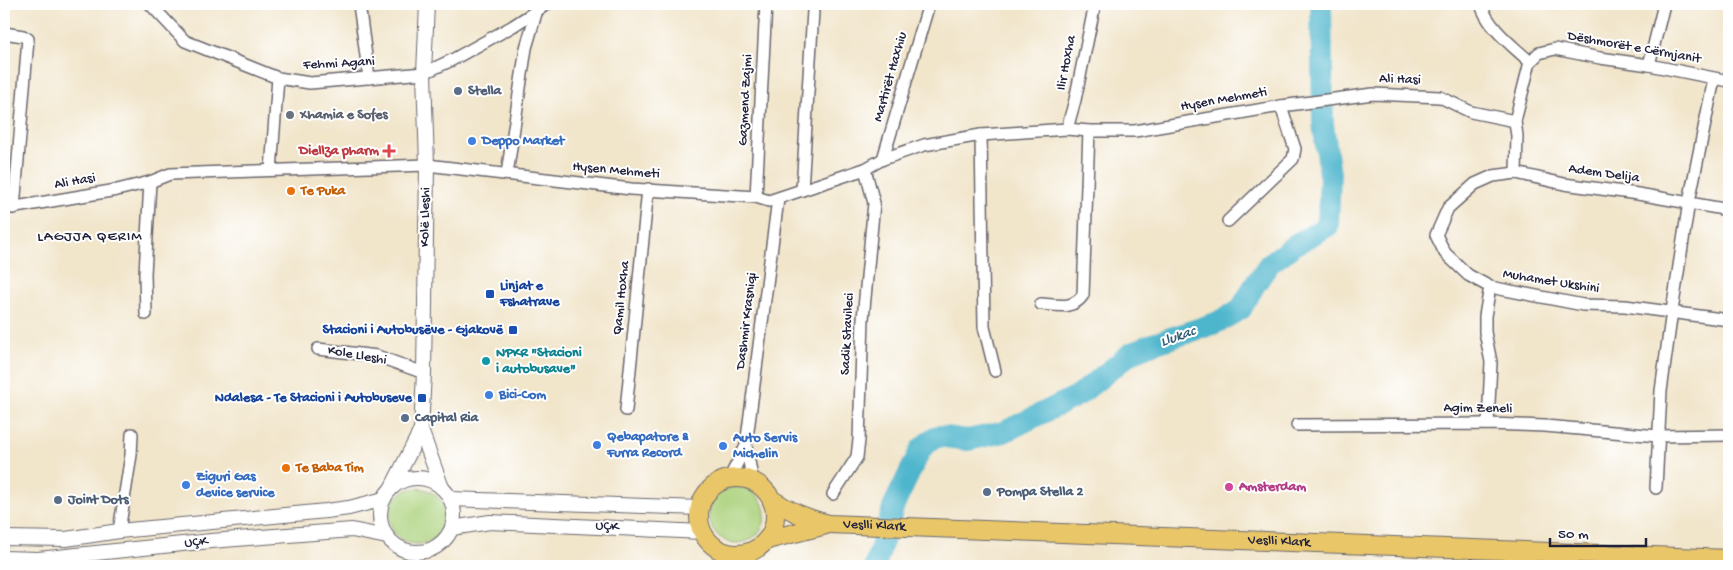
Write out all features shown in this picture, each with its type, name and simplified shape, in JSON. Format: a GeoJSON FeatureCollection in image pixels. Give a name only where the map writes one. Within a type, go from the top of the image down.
{"type":"FeatureCollection","features":[{"type":"Feature","properties":{"kind":"main road"},"geometry":{"type":"LineString","coordinates":[[741,478],[753,482],[763,489],[771,499],[775,521],[772,531],[757,552],[734,554],[715,548],[702,532],[699,520],[703,498],[719,482],[741,478]]}},
{"type":"Feature","properties":{"kind":"main road","name":"Veslli Klark"},"geometry":{"type":"LineString","coordinates":[[771,499],[797,514],[829,524],[1729,560]]}},
{"type":"Feature","properties":{"kind":"main road","name":"Veslli Klark"},"geometry":{"type":"LineString","coordinates":[[757,552],[829,524]]}},
{"type":"Feature","properties":{"kind":"main road"},"geometry":{"type":"LineString","coordinates":[[715,548],[719,566]]}},
{"type":"Feature","properties":{"kind":"street","name":"Fehmi Agani"},"geometry":{"type":"LineString","coordinates":[[150,4],[185,41],[278,78],[310,83],[424,73],[487,41],[542,7]]}},
{"type":"Feature","properties":{"kind":"street"},"geometry":{"type":"LineString","coordinates":[[359,4],[369,78]]}},
{"type":"Feature","properties":{"kind":"street","name":"Kolë Lleshi"},"geometry":{"type":"LineString","coordinates":[[421,430],[424,373],[426,165],[424,73],[427,4]]}},
{"type":"Feature","properties":{"kind":"street","name":"Gazmend Zajmi"},"geometry":{"type":"LineString","coordinates":[[756,197],[766,4]]}},
{"type":"Feature","properties":{"kind":"street","name":"Martirët Haxhiu"},"geometry":{"type":"LineString","coordinates":[[883,159],[928,4]]}},
{"type":"Feature","properties":{"kind":"street","name":"Ilir Hoxha"},"geometry":{"type":"LineString","coordinates":[[1067,129],[1095,4]]}},
{"type":"Feature","properties":{"kind":"street"},"geometry":{"type":"LineString","coordinates":[[1481,4],[1483,12],[1502,36],[1530,62],[1515,121],[1517,136],[1516,172]]}},
{"type":"Feature","properties":{"kind":"street"},"geometry":{"type":"LineString","coordinates":[[1649,65],[1664,4]]}},
{"type":"Feature","properties":{"kind":"street","name":"Fehmi Agani"},"geometry":{"type":"LineString","coordinates":[[507,174],[526,48],[542,7]]}},
{"type":"Feature","properties":{"kind":"street"},"geometry":{"type":"LineString","coordinates":[[802,190],[813,11]]}},
{"type":"Feature","properties":{"kind":"street"},"geometry":{"type":"LineString","coordinates":[[4,34],[23,36],[28,39],[9,209]]}},
{"type":"Feature","properties":{"kind":"street","name":"Dëshmorët e Cërmjanit"},"geometry":{"type":"LineString","coordinates":[[1530,62],[1539,53],[1554,49],[1729,81]]}},
{"type":"Feature","properties":{"kind":"street"},"geometry":{"type":"LineString","coordinates":[[271,170],[278,78]]}},
{"type":"Feature","properties":{"kind":"street"},"geometry":{"type":"LineString","coordinates":[[1656,488],[1661,391],[1672,311],[1689,202],[1714,79]]}},
{"type":"Feature","properties":{"kind":"street","name":"Ali Hasi"},"geometry":{"type":"LineString","coordinates":[[1281,106],[1373,94],[1440,97],[1470,112],[1515,121]]}},
{"type":"Feature","properties":{"kind":"street","name":"Hysen Mehmeti"},"geometry":{"type":"LineString","coordinates":[[426,165],[631,189],[756,197],[769,201],[865,169],[883,159],[924,145],[981,135],[1067,129],[1135,131],[1281,106],[1295,149],[1293,159],[1228,221]]}},
{"type":"Feature","properties":{"kind":"street"},"geometry":{"type":"LineString","coordinates":[[1041,304],[1074,305],[1083,295],[1089,131]]}},
{"type":"Feature","properties":{"kind":"street"},"geometry":{"type":"LineString","coordinates":[[981,135],[984,327],[995,370]]}},
{"type":"Feature","properties":{"kind":"street","name":"Ali Hasi"},"geometry":{"type":"LineString","coordinates":[[9,209],[116,190],[150,182],[170,174],[426,165]]}},
{"type":"Feature","properties":{"kind":"street","name":"Sadik Stavileci"},"geometry":{"type":"LineString","coordinates":[[833,494],[857,458],[859,440],[863,319],[874,204],[865,169]]}},
{"type":"Feature","properties":{"kind":"street","name":"Adem Delija"},"geometry":{"type":"LineString","coordinates":[[1516,172],[1564,184],[1689,202],[1729,210]]}},
{"type":"Feature","properties":{"kind":"street","name":"Muhamet Ukshini"},"geometry":{"type":"LineString","coordinates":[[1516,172],[1493,176],[1475,184],[1448,208],[1436,235],[1445,254],[1468,275],[1490,287],[1583,305],[1625,306],[1729,320]]}},
{"type":"Feature","properties":{"kind":"street"},"geometry":{"type":"LineString","coordinates":[[146,314],[145,274],[150,182]]}},
{"type":"Feature","properties":{"kind":"street","name":"Qamil Hoxha"},"geometry":{"type":"LineString","coordinates":[[626,410],[648,189]]}},
{"type":"Feature","properties":{"kind":"street","name":"Dashmir Krasniqi"},"geometry":{"type":"LineString","coordinates":[[753,482],[746,446],[778,199]]}},
{"type":"Feature","properties":{"kind":"street"},"geometry":{"type":"LineString","coordinates":[[1488,424],[1491,362],[1485,324],[1490,287]]}},
{"type":"Feature","properties":{"kind":"street","name":"Kole Lleshi"},"geometry":{"type":"LineString","coordinates":[[318,349],[377,356],[424,373]]}},
{"type":"Feature","properties":{"kind":"street","name":"Agim Zeneli"},"geometry":{"type":"LineString","coordinates":[[1297,425],[1488,424],[1545,426],[1658,436],[1729,436]]}},
{"type":"Feature","properties":{"kind":"street"},"geometry":{"type":"LineString","coordinates":[[387,537],[381,525],[380,512],[421,430]]}},
{"type":"Feature","properties":{"kind":"street"},"geometry":{"type":"LineString","coordinates":[[421,430],[453,512],[452,528]]}},
{"type":"Feature","properties":{"kind":"street"},"geometry":{"type":"LineString","coordinates":[[119,531],[131,455],[132,434]]}},
{"type":"Feature","properties":{"kind":"street","name":"Dashmir Krasniqi"},"geometry":{"type":"LineString","coordinates":[[729,479],[746,446]]}},
{"type":"Feature","properties":{"kind":"street","name":"UÇK"},"geometry":{"type":"LineString","coordinates":[[4,538],[66,538],[349,508],[388,493],[403,481],[417,478],[430,481],[446,494],[700,508]]}},
{"type":"Feature","properties":{"kind":"street","name":"UÇK"},"geometry":{"type":"LineString","coordinates":[[4,558],[38,559],[211,541],[352,530],[387,537],[397,546],[410,552],[423,552],[436,547],[446,538],[452,528],[490,522],[702,532]]}},
{"type":"Feature","properties":{"kind":"green space"},"geometry":{"type":"Polygon","coordinates":[[[737,487],[748,489],[757,495],[763,504],[765,515],[763,526],[757,535],[748,541],[737,543],[726,541],[717,535],[711,526],[709,515],[711,504],[717,495],[726,489],[737,487]]]}},
{"type":"Feature","properties":{"kind":"green space"},"geometry":{"type":"Polygon","coordinates":[[[417,488],[428,490],[437,496],[443,505],[445,516],[443,527],[437,536],[428,542],[417,544],[406,542],[397,536],[391,527],[389,516],[391,505],[397,496],[406,490],[417,488]]]}},
{"type":"Feature","properties":{"kind":"waterway","name":"Llukac"},"geometry":{"type":"LineString","coordinates":[[875,566],[894,505],[921,449],[930,441],[938,436],[968,440],[1004,432],[1079,395],[1130,354],[1147,346],[1216,323],[1241,309],[1269,264],[1296,244],[1328,226],[1330,174],[1323,124],[1321,4]]}},
{"type":"Feature","properties":{"kind":"place","name":"Stella"},"geometry":{"type":"Point","coordinates":[458,91]}},
{"type":"Feature","properties":{"kind":"place","name":"Xhamia e Sofes"},"geometry":{"type":"Point","coordinates":[290,115]}},
{"type":"Feature","properties":{"kind":"place","name":"Deppo Market"},"geometry":{"type":"Point","coordinates":[472,141]}},
{"type":"Feature","properties":{"kind":"place","name":"Diellza pharm"},"geometry":{"type":"Point","coordinates":[389,151]}},
{"type":"Feature","properties":{"kind":"place","name":"Te Puka"},"geometry":{"type":"Point","coordinates":[291,191]}},
{"type":"Feature","properties":{"kind":"place","name":"Linjat e Fshatrave"},"geometry":{"type":"Point","coordinates":[490,294]}},
{"type":"Feature","properties":{"kind":"place","name":"Stacioni i Autobusëve - Gjakovë"},"geometry":{"type":"Point","coordinates":[513,330]}},
{"type":"Feature","properties":{"kind":"place","name":"NPKR \"Stacioni i autobusave\""},"geometry":{"type":"Point","coordinates":[486,361]}},
{"type":"Feature","properties":{"kind":"place","name":"Bici-Com"},"geometry":{"type":"Point","coordinates":[489,395]}},
{"type":"Feature","properties":{"kind":"place","name":"Ndalesa - Te Stacioni i Autobuseve"},"geometry":{"type":"Point","coordinates":[422,398]}},
{"type":"Feature","properties":{"kind":"place","name":"Capital Ria"},"geometry":{"type":"Point","coordinates":[405,418]}},
{"type":"Feature","properties":{"kind":"place","name":"Qebapatore & Furra Record"},"geometry":{"type":"Point","coordinates":[597,445]}},
{"type":"Feature","properties":{"kind":"place","name":"Auto Servis Michelin"},"geometry":{"type":"Point","coordinates":[723,446]}},
{"type":"Feature","properties":{"kind":"place","name":"Te Baba Tim"},"geometry":{"type":"Point","coordinates":[286,468]}},
{"type":"Feature","properties":{"kind":"place","name":"Ziguri Gas device service"},"geometry":{"type":"Point","coordinates":[186,485]}},
{"type":"Feature","properties":{"kind":"place","name":"Amsterdam"},"geometry":{"type":"Point","coordinates":[1229,487]}},
{"type":"Feature","properties":{"kind":"place","name":"Pompa Stella 2"},"geometry":{"type":"Point","coordinates":[987,492]}},
{"type":"Feature","properties":{"kind":"place","name":"Joint Dots"},"geometry":{"type":"Point","coordinates":[58,500]}},
{"type":"Feature","properties":{"kind":"district","name":"LAGJJA QERIM"},"geometry":{"type":"Point","coordinates":[90,237]}}]}
